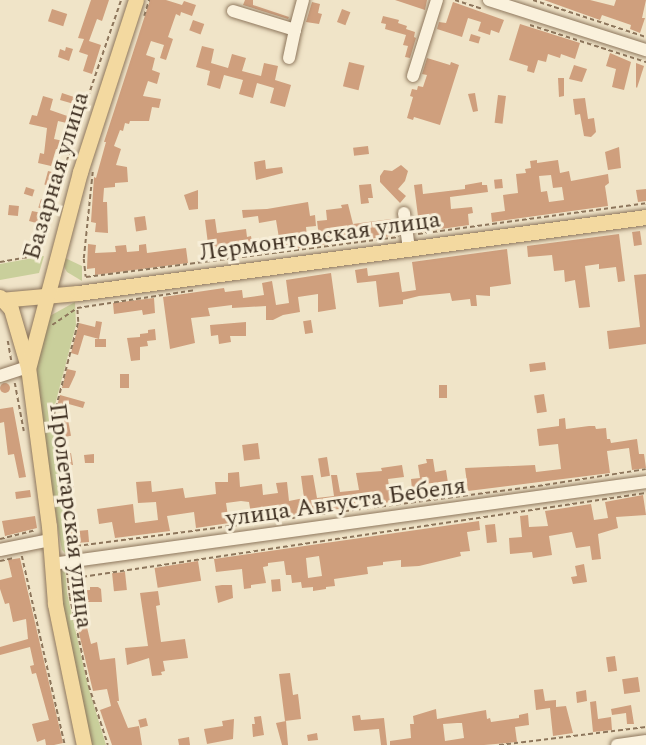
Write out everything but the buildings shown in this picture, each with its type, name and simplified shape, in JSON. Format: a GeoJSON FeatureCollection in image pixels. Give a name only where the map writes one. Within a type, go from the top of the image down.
{"type":"FeatureCollection","features":[{"type":"Feature","properties":{"kind":"main road","name":"Базарная улица"},"geometry":{"type":"LineString","coordinates":[[28,367],[80,172],[136,0]]}},
{"type":"Feature","properties":{"kind":"main road","name":"Лермонтовская улица"},"geometry":{"type":"LineString","coordinates":[[1,299],[46,296],[408,242],[646,217]]}},
{"type":"Feature","properties":{"kind":"main road","name":"Пролетарская улица"},"geometry":{"type":"LineString","coordinates":[[1,299],[16,321],[28,367],[47,534],[59,563],[55,604],[84,745]]}},
{"type":"Feature","properties":{"kind":"street"},"geometry":{"type":"LineString","coordinates":[[289,58],[303,0]]}},
{"type":"Feature","properties":{"kind":"street"},"geometry":{"type":"LineString","coordinates":[[413,76],[437,0]]}},
{"type":"Feature","properties":{"kind":"street"},"geometry":{"type":"LineString","coordinates":[[489,5],[646,48]]}},
{"type":"Feature","properties":{"kind":"street"},"geometry":{"type":"LineString","coordinates":[[233,11],[295,30]]}},
{"type":"Feature","properties":{"kind":"street"},"geometry":{"type":"LineString","coordinates":[[404,213],[408,242]]}},
{"type":"Feature","properties":{"kind":"street"},"geometry":{"type":"LineString","coordinates":[[0,376],[28,367]]}},
{"type":"Feature","properties":{"kind":"street","name":"улица Августа Бебеля"},"geometry":{"type":"LineString","coordinates":[[59,563],[646,482]]}},
{"type":"Feature","properties":{"kind":"street"},"geometry":{"type":"LineString","coordinates":[[0,550],[47,534]]}},
{"type":"Feature","properties":{"kind":"street"},"geometry":{"type":"LineString","coordinates":[[617,745],[646,741]]}},
{"type":"Feature","properties":{"kind":"path"},"geometry":{"type":"LineString","coordinates":[[0,262],[38,255],[73,140],[121,0]]}},
{"type":"Feature","properties":{"kind":"path"},"geometry":{"type":"LineString","coordinates":[[142,21],[149,0]]}},
{"type":"Feature","properties":{"kind":"path"},"geometry":{"type":"LineString","coordinates":[[455,0],[489,5]]}},
{"type":"Feature","properties":{"kind":"path"},"geometry":{"type":"LineString","coordinates":[[533,0],[646,48]]}},
{"type":"Feature","properties":{"kind":"path"},"geometry":{"type":"LineString","coordinates":[[521,21],[646,48]]}},
{"type":"Feature","properties":{"kind":"path"},"geometry":{"type":"LineString","coordinates":[[94,169],[89,188],[84,259],[86,277],[408,242],[646,203]]}},
{"type":"Feature","properties":{"kind":"path"},"geometry":{"type":"LineString","coordinates":[[77,308],[78,322],[52,422],[69,547],[59,563],[68,579],[89,686],[108,745]]}},
{"type":"Feature","properties":{"kind":"path"},"geometry":{"type":"LineString","coordinates":[[7,340],[24,433]]}},
{"type":"Feature","properties":{"kind":"path"},"geometry":{"type":"LineString","coordinates":[[69,547],[538,486],[646,469]]}},
{"type":"Feature","properties":{"kind":"path"},"geometry":{"type":"LineString","coordinates":[[68,579],[646,493]]}},
{"type":"Feature","properties":{"kind":"path"},"geometry":{"type":"LineString","coordinates":[[0,539],[47,534]]}},
{"type":"Feature","properties":{"kind":"path"},"geometry":{"type":"LineString","coordinates":[[0,561],[22,556],[65,745]]}},
{"type":"Feature","properties":{"kind":"path"},"geometry":{"type":"LineString","coordinates":[[499,745],[646,727]]}},
{"type":"Feature","properties":{"kind":"green space"},"geometry":{"type":"Polygon","coordinates":[[[44,256],[39,273],[0,280],[0,264],[44,256]]]}},
{"type":"Feature","properties":{"kind":"green space"},"geometry":{"type":"Polygon","coordinates":[[[63,257],[82,266],[82,281],[67,272],[62,263],[63,257]]]}},
{"type":"Feature","properties":{"kind":"green space"},"geometry":{"type":"Polygon","coordinates":[[[75,302],[76,325],[51,420],[64,501],[67,555],[62,550],[59,534],[40,417],[36,368],[48,317],[75,302]]]}},
{"type":"Feature","properties":{"kind":"green space"},"geometry":{"type":"Polygon","coordinates":[[[65,566],[67,593],[88,686],[106,745],[91,745],[58,594],[58,569],[65,566]]]}}]}
